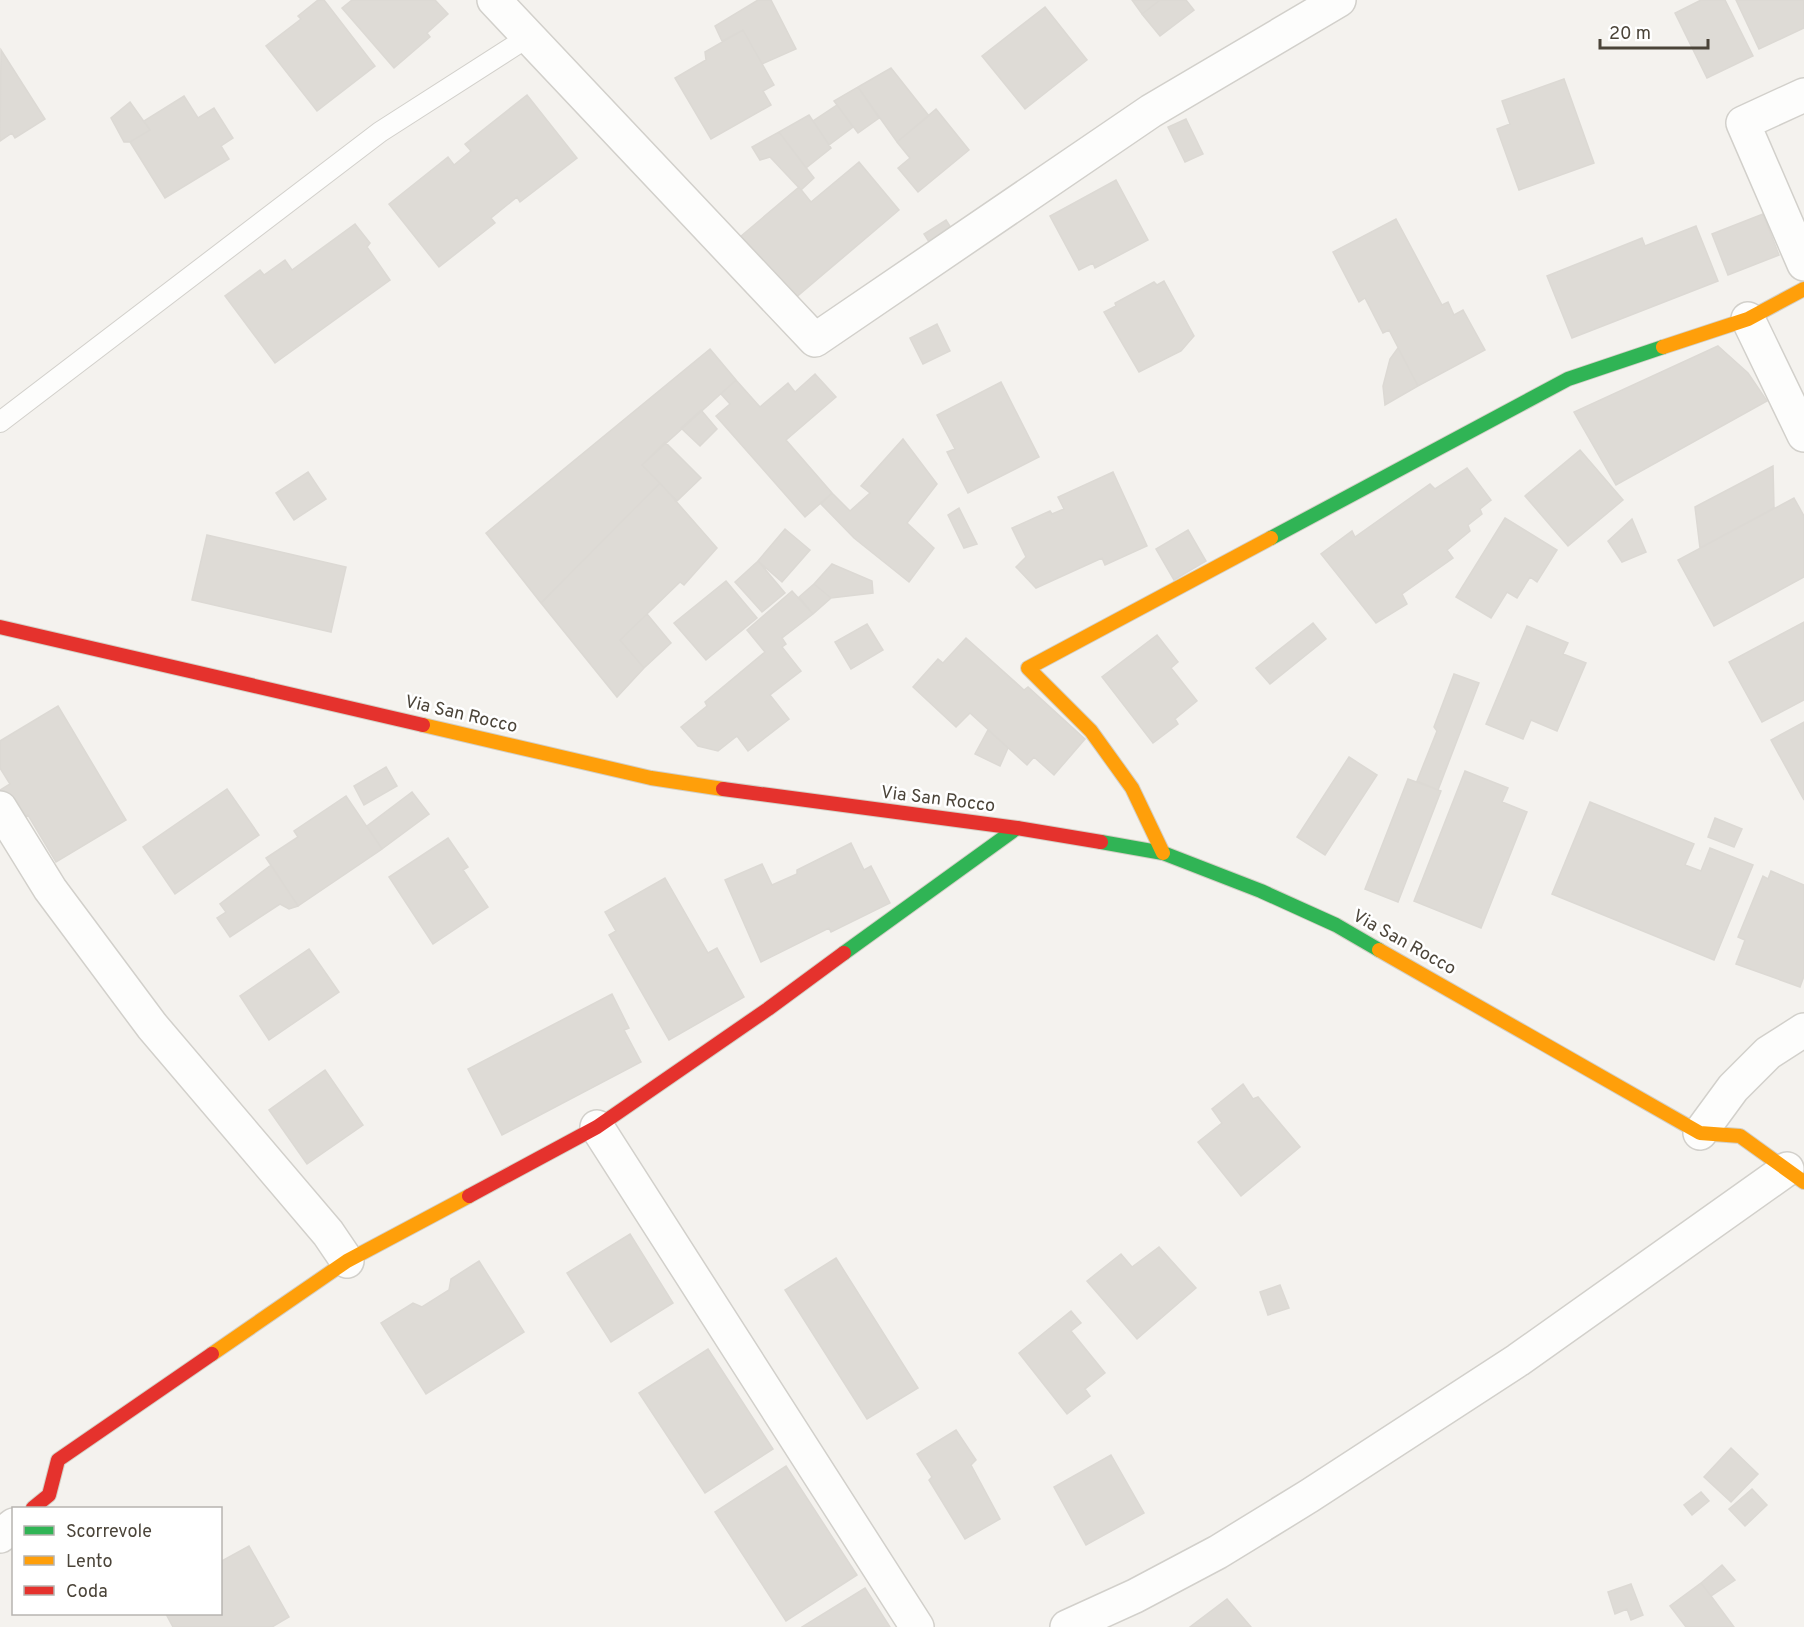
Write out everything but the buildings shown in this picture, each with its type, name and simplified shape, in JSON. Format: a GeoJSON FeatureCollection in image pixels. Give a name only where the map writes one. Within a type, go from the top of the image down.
{"type":"FeatureCollection","features":[{"type":"Feature","properties":{"kind":"street"},"geometry":{"type":"LineString","coordinates":[[495,0],[815,339],[1151,111],[1339,0]]}},
{"type":"Feature","properties":{"kind":"street"},"geometry":{"type":"LineString","coordinates":[[1804,95],[1743,123],[1804,264]]}},
{"type":"Feature","properties":{"kind":"street"},"geometry":{"type":"LineString","coordinates":[[1163,853],[1132,788],[1091,731],[1028,668],[1568,379],[1748,319],[1804,290]]}},
{"type":"Feature","properties":{"kind":"street"},"geometry":{"type":"LineString","coordinates":[[1748,319],[1804,435]]}},
{"type":"Feature","properties":{"kind":"street","name":"Via San Rocco"},"geometry":{"type":"LineString","coordinates":[[0,627],[651,778],[1017,828],[1163,853],[1261,891],[1336,926],[1700,1133],[1740,1136],[1796,1176]]}},
{"type":"Feature","properties":{"kind":"street"},"geometry":{"type":"LineString","coordinates":[[0,808],[50,889],[152,1026],[328,1233],[347,1261]]}},
{"type":"Feature","properties":{"kind":"street"},"geometry":{"type":"LineString","coordinates":[[35,1507],[49,1495],[58,1460],[347,1261],[597,1127],[768,1009],[1017,828]]}},
{"type":"Feature","properties":{"kind":"street"},"geometry":{"type":"LineString","coordinates":[[1700,1133],[1733,1088],[1768,1053],[1804,1030]]}},
{"type":"Feature","properties":{"kind":"street"},"geometry":{"type":"LineString","coordinates":[[597,1127],[917,1627]]}},
{"type":"Feature","properties":{"kind":"street"},"geometry":{"type":"LineString","coordinates":[[1067,1627],[1135,1596],[1218,1552],[1309,1496],[1796,1176]]}},
{"type":"Feature","properties":{"kind":"street"},"geometry":{"type":"LineString","coordinates":[[0,1536],[12,1527]]}},
{"type":"Feature","properties":{"kind":"lane"},"geometry":{"type":"LineString","coordinates":[[0,422],[380,132],[528,37]]}},
{"type":"Feature","properties":{"kind":"traffic: fast"},"geometry":{"type":"LineString","coordinates":[[1271,538],[1568,379],[1663,347]]}},
{"type":"Feature","properties":{"kind":"traffic: fast"},"geometry":{"type":"LineString","coordinates":[[844,953],[1017,828]]}},
{"type":"Feature","properties":{"kind":"traffic: fast"},"geometry":{"type":"LineString","coordinates":[[1101,842],[1163,853],[1261,891],[1336,925],[1379,950]]}},
{"type":"Feature","properties":{"kind":"traffic: slow"},"geometry":{"type":"LineString","coordinates":[[1663,347],[1748,319],[1804,289]]}},
{"type":"Feature","properties":{"kind":"traffic: slow"},"geometry":{"type":"LineString","coordinates":[[1163,853],[1132,788],[1091,731],[1028,668],[1271,538]]}},
{"type":"Feature","properties":{"kind":"traffic: slow"},"geometry":{"type":"LineString","coordinates":[[423,725],[651,778],[723,789]]}},
{"type":"Feature","properties":{"kind":"traffic: slow"},"geometry":{"type":"LineString","coordinates":[[1379,950],[1700,1133],[1740,1136],[1804,1182]]}},
{"type":"Feature","properties":{"kind":"traffic: slow"},"geometry":{"type":"LineString","coordinates":[[212,1354],[347,1261],[469,1196]]}},
{"type":"Feature","properties":{"kind":"traffic: jam"},"geometry":{"type":"LineString","coordinates":[[0,627],[423,725]]}},
{"type":"Feature","properties":{"kind":"traffic: jam"},"geometry":{"type":"LineString","coordinates":[[723,789],[1017,828],[1101,842]]}},
{"type":"Feature","properties":{"kind":"traffic: jam"},"geometry":{"type":"LineString","coordinates":[[469,1196],[597,1127],[768,1009],[844,953]]}},
{"type":"Feature","properties":{"kind":"traffic: jam"},"geometry":{"type":"LineString","coordinates":[[34,1507],[49,1495],[58,1460],[212,1354]]}}]}
